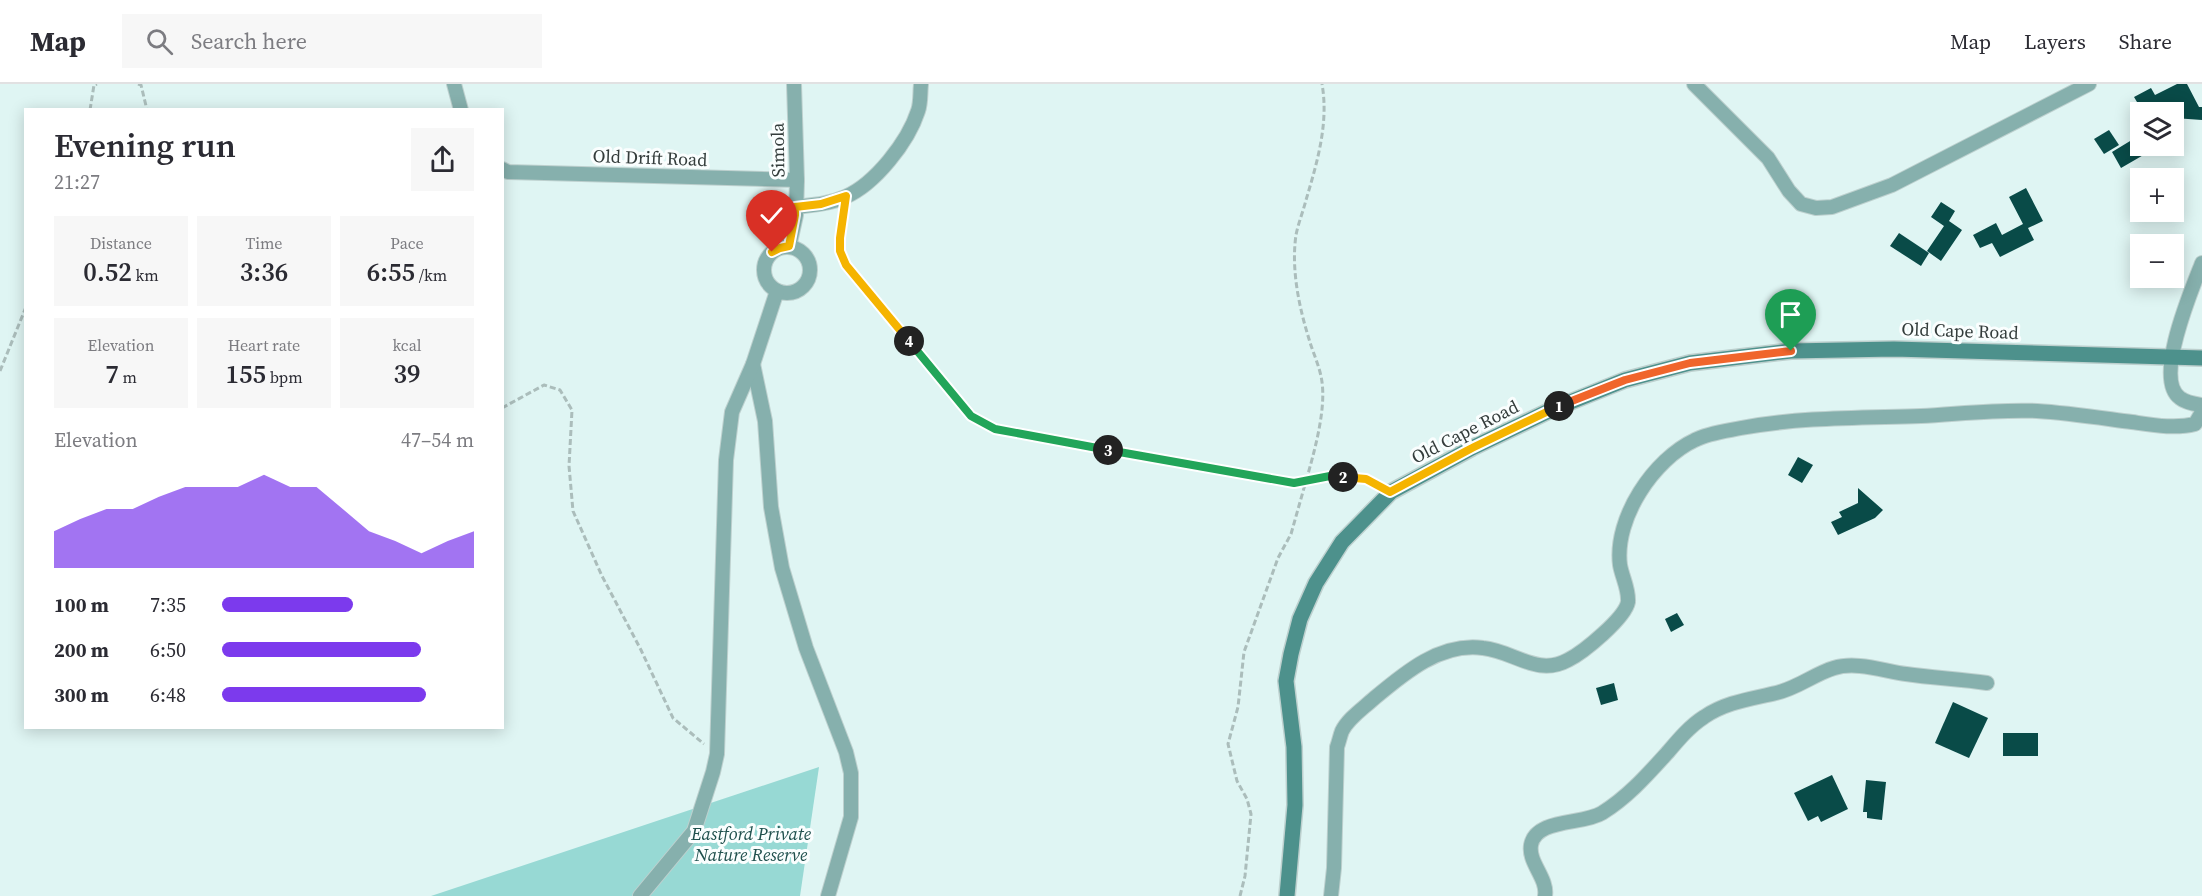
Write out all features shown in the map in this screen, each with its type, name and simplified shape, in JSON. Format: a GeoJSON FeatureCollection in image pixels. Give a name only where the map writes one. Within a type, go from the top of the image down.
{"type":"FeatureCollection","features":[{"type":"Feature","properties":{"kind":"street"},"geometry":{"type":"LineString","coordinates":[[454,84],[460,108]]}},
{"type":"Feature","properties":{"kind":"street","name":"Simola"},"geometry":{"type":"LineString","coordinates":[[789,246],[797,180],[794,84]]}},
{"type":"Feature","properties":{"kind":"street"},"geometry":{"type":"LineString","coordinates":[[795,211],[846,196],[878,173],[905,142],[919,110],[921,84]]}},
{"type":"Feature","properties":{"kind":"street"},"geometry":{"type":"LineString","coordinates":[[1695,84],[1768,158],[1789,191],[1801,204],[1816,208],[1832,207],[1892,185],[2089,84]]}},
{"type":"Feature","properties":{"kind":"street","name":"Old Drift Road"},"geometry":{"type":"LineString","coordinates":[[504,170],[508,172],[797,180]]}},
{"type":"Feature","properties":{"kind":"street"},"geometry":{"type":"LineString","coordinates":[[789,246],[798,249],[805,254],[809,262],[811,272],[808,280],[803,288],[795,292],[786,294],[777,291],[769,286],[765,278],[766,260],[772,252],[780,248],[789,246]]}},
{"type":"Feature","properties":{"kind":"street"},"geometry":{"type":"LineString","coordinates":[[2202,263],[2170,357],[2170,379],[2178,398],[2202,405]]}},
{"type":"Feature","properties":{"kind":"street"},"geometry":{"type":"LineString","coordinates":[[640,896],[694,831],[713,772],[717,754],[726,460],[732,412],[753,364],[777,291]]}},
{"type":"Feature","properties":{"kind":"street","name":"Old Cape Road"},"geometry":{"type":"LineString","coordinates":[[1287,896],[1295,805],[1294,747],[1286,681],[1291,654],[1300,620],[1316,583],[1342,542],[1390,492],[1472,448],[1553,409],[1625,380],[1690,363],[1791,351],[1894,348],[2202,358]]}},
{"type":"Feature","properties":{"kind":"street"},"geometry":{"type":"LineString","coordinates":[[753,364],[765,421],[771,507],[782,568],[806,648],[846,752],[851,773],[851,817],[828,896]]}},
{"type":"Feature","properties":{"kind":"street"},"geometry":{"type":"LineString","coordinates":[[1331,896],[1334,868],[1337,747],[1342,730],[1405,672],[1436,656],[1462,648],[1482,647],[1505,653],[1527,664],[1542,667],[1554,666],[1569,660],[1611,627],[1623,614],[1628,601],[1620,564],[1621,542],[1628,514],[1653,473],[1671,454],[1696,439],[1773,422],[2035,411],[2170,427],[2195,424],[2202,412]]}},
{"type":"Feature","properties":{"kind":"street"},"geometry":{"type":"LineString","coordinates":[[1545,896],[1546,888],[1533,860],[1531,845],[1538,832],[1552,826],[1600,815],[1643,780],[1683,735],[1703,717],[1725,705],[1794,688],[1836,667],[1856,666],[1987,683]]}},
{"type":"Feature","properties":{"kind":"path"},"geometry":{"type":"LineString","coordinates":[[90,108],[94,85],[97,84]]}},
{"type":"Feature","properties":{"kind":"path"},"geometry":{"type":"LineString","coordinates":[[138,84],[141,85],[147,108]]}},
{"type":"Feature","properties":{"kind":"path"},"geometry":{"type":"LineString","coordinates":[[1240,896],[1245,876],[1251,814],[1247,799],[1237,781],[1228,744],[1238,707],[1244,652],[1278,558],[1291,534],[1314,454],[1320,418],[1322,385],[1299,298],[1295,263],[1296,235],[1322,137],[1325,101],[1322,84]]}},
{"type":"Feature","properties":{"kind":"path"},"geometry":{"type":"LineString","coordinates":[[846,196],[840,238],[840,251],[846,265],[971,416],[995,429],[1026,436],[1294,483],[1330,476],[1366,479],[1390,492]]}},
{"type":"Feature","properties":{"kind":"path"},"geometry":{"type":"LineString","coordinates":[[0,371],[24,312]]}},
{"type":"Feature","properties":{"kind":"path"},"geometry":{"type":"LineString","coordinates":[[504,407],[544,385],[560,390],[572,410],[569,466],[573,511],[602,576],[641,650],[672,718],[717,754]]}},
{"type":"Feature","properties":{"kind":"green space","name":"Eastford Private Nature Reserve"},"geometry":{"type":"Polygon","coordinates":[[[819,767],[800,896],[431,896],[819,767]]]}},
{"type":"Feature","properties":{"kind":"building"},"geometry":{"type":"Polygon","coordinates":[[[2177,84],[2187,84],[2199,107],[2202,107],[2202,120],[2184,119],[2184,102],[2137,102],[2134,97],[2151,88],[2155,95],[2177,84]]]}},
{"type":"Feature","properties":{"kind":"building"},"geometry":{"type":"Polygon","coordinates":[[[2109,130],[2119,145],[2104,154],[2094,139],[2109,130]]]}},
{"type":"Feature","properties":{"kind":"building"},"geometry":{"type":"Polygon","coordinates":[[[2130,141],[2130,156],[2142,156],[2121,168],[2112,152],[2130,141]]]}},
{"type":"Feature","properties":{"kind":"building"},"geometry":{"type":"Polygon","coordinates":[[[2026,188],[2043,221],[2028,228],[2034,240],[2000,257],[1992,243],[1980,248],[1973,235],[1996,223],[2002,235],[2023,224],[2009,197],[2026,188]]]}},
{"type":"Feature","properties":{"kind":"building"},"geometry":{"type":"Polygon","coordinates":[[[1941,202],[1955,211],[1949,221],[1962,230],[1941,261],[1927,251],[1944,226],[1931,217],[1941,202]]]}},
{"type":"Feature","properties":{"kind":"building"},"geometry":{"type":"Polygon","coordinates":[[[1899,233],[1929,253],[1921,266],[1890,246],[1899,233]]]}},
{"type":"Feature","properties":{"kind":"building"},"geometry":{"type":"Polygon","coordinates":[[[1798,457],[1813,465],[1802,483],[1788,475],[1798,457]]]}},
{"type":"Feature","properties":{"kind":"building"},"geometry":{"type":"Polygon","coordinates":[[[1858,488],[1883,510],[1875,518],[1838,535],[1831,522],[1842,517],[1839,512],[1858,503],[1858,488]]]}},
{"type":"Feature","properties":{"kind":"building"},"geometry":{"type":"Polygon","coordinates":[[[1677,613],[1684,625],[1671,632],[1665,619],[1677,613]]]}},
{"type":"Feature","properties":{"kind":"building"},"geometry":{"type":"Polygon","coordinates":[[[1614,683],[1618,700],[1601,705],[1596,688],[1614,683]]]}},
{"type":"Feature","properties":{"kind":"building"},"geometry":{"type":"Polygon","coordinates":[[[1953,702],[1988,718],[1969,758],[1935,743],[1953,702]]]}},
{"type":"Feature","properties":{"kind":"building"},"geometry":{"type":"Polygon","coordinates":[[[2003,733],[2038,733],[2038,756],[2003,756],[2003,733]]]}},
{"type":"Feature","properties":{"kind":"building"},"geometry":{"type":"Polygon","coordinates":[[[1832,775],[1848,809],[1821,822],[1818,816],[1808,821],[1794,793],[1832,775]]]}},
{"type":"Feature","properties":{"kind":"building"},"geometry":{"type":"Polygon","coordinates":[[[1866,780],[1886,782],[1882,820],[1867,818],[1867,812],[1863,812],[1866,780]]]}},
{"type":"Feature","properties":{"kind":"route"},"geometry":{"type":"LineString","coordinates":[[772,252],[789,246],[795,207],[821,204],[846,196],[840,251],[846,265],[971,416],[995,429],[1026,436],[1294,483],[1330,476],[1366,479],[1390,492],[1472,448],[1553,409],[1625,380],[1690,363],[1791,351]]}}]}
